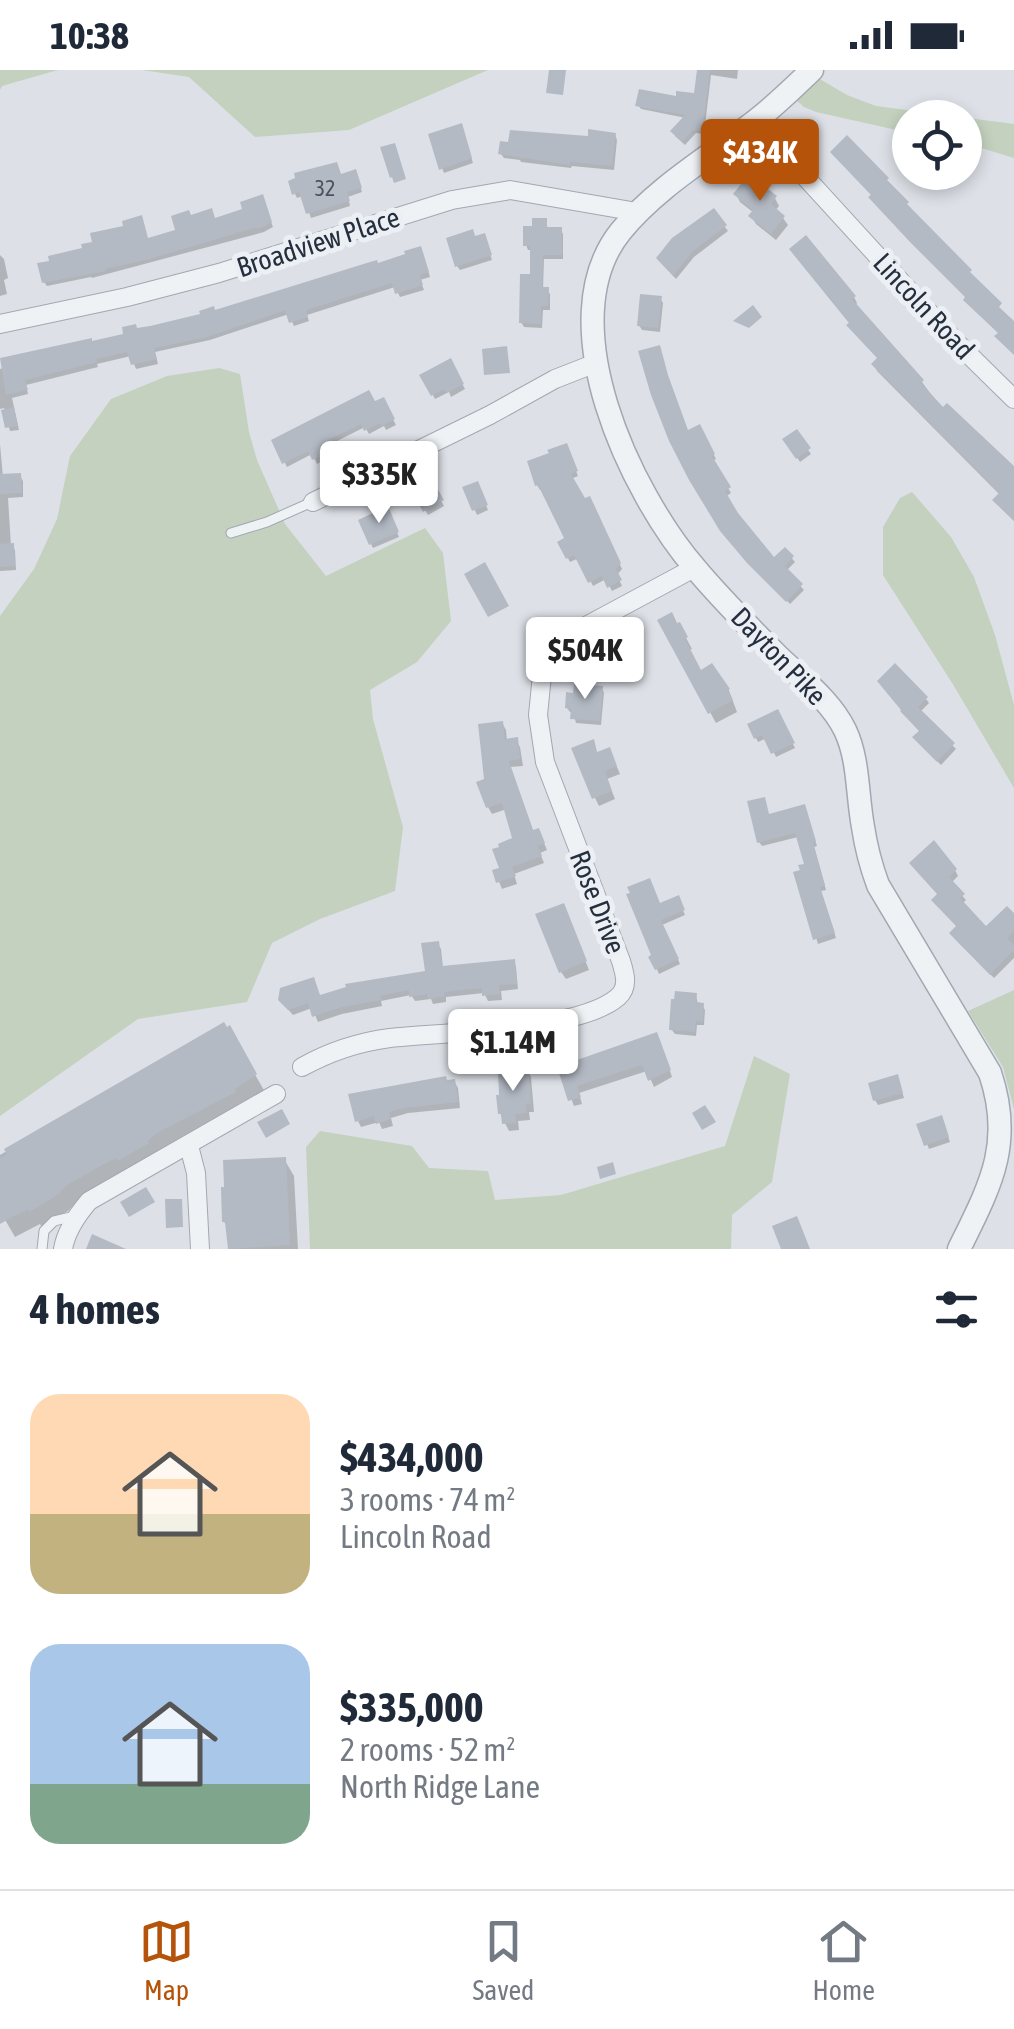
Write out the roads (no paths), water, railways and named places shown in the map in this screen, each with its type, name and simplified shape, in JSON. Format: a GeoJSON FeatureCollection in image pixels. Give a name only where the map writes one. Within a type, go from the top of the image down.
{"type":"FeatureCollection","features":[{"type":"Feature","properties":{"kind":"street","name":"Dayton Pike"},"geometry":{"type":"LineString","coordinates":[[812,70],[755,122],[637,212],[614,240],[602,266],[591,310],[591,333],[608,408],[627,459],[654,510],[694,568],[839,720],[850,748],[862,826],[878,885],[994,1084],[1002,1116],[1000,1152],[959,1249]]}},
{"type":"Feature","properties":{"kind":"street","name":"Lincoln Road"},"geometry":{"type":"LineString","coordinates":[[755,122],[957,343],[1014,399]]}},
{"type":"Feature","properties":{"kind":"street","name":"Broadview Place"},"geometry":{"type":"LineString","coordinates":[[0,324],[215,274],[483,193],[510,190],[637,212]]}},
{"type":"Feature","properties":{"kind":"street"},"geometry":{"type":"LineString","coordinates":[[312,502],[596,363]]}},
{"type":"Feature","properties":{"kind":"street","name":"Rose Drive"},"geometry":{"type":"LineString","coordinates":[[302,1066],[334,1052],[386,1039],[550,1021],[606,1004],[620,995],[625,976],[622,961],[545,762],[538,715],[542,675],[551,657],[573,633],[694,568]]}},
{"type":"Feature","properties":{"kind":"street"},"geometry":{"type":"LineString","coordinates":[[62,1249],[77,1215],[89,1201],[276,1094]]}},
{"type":"Feature","properties":{"kind":"street"},"geometry":{"type":"LineString","coordinates":[[189,1146],[196,1173],[200,1249]]}},
{"type":"Feature","properties":{"kind":"lane"},"geometry":{"type":"LineString","coordinates":[[230,533],[312,502]]}},
{"type":"Feature","properties":{"kind":"lane"},"geometry":{"type":"LineString","coordinates":[[42,1249],[44,1231],[54,1222],[77,1215]]}}]}
